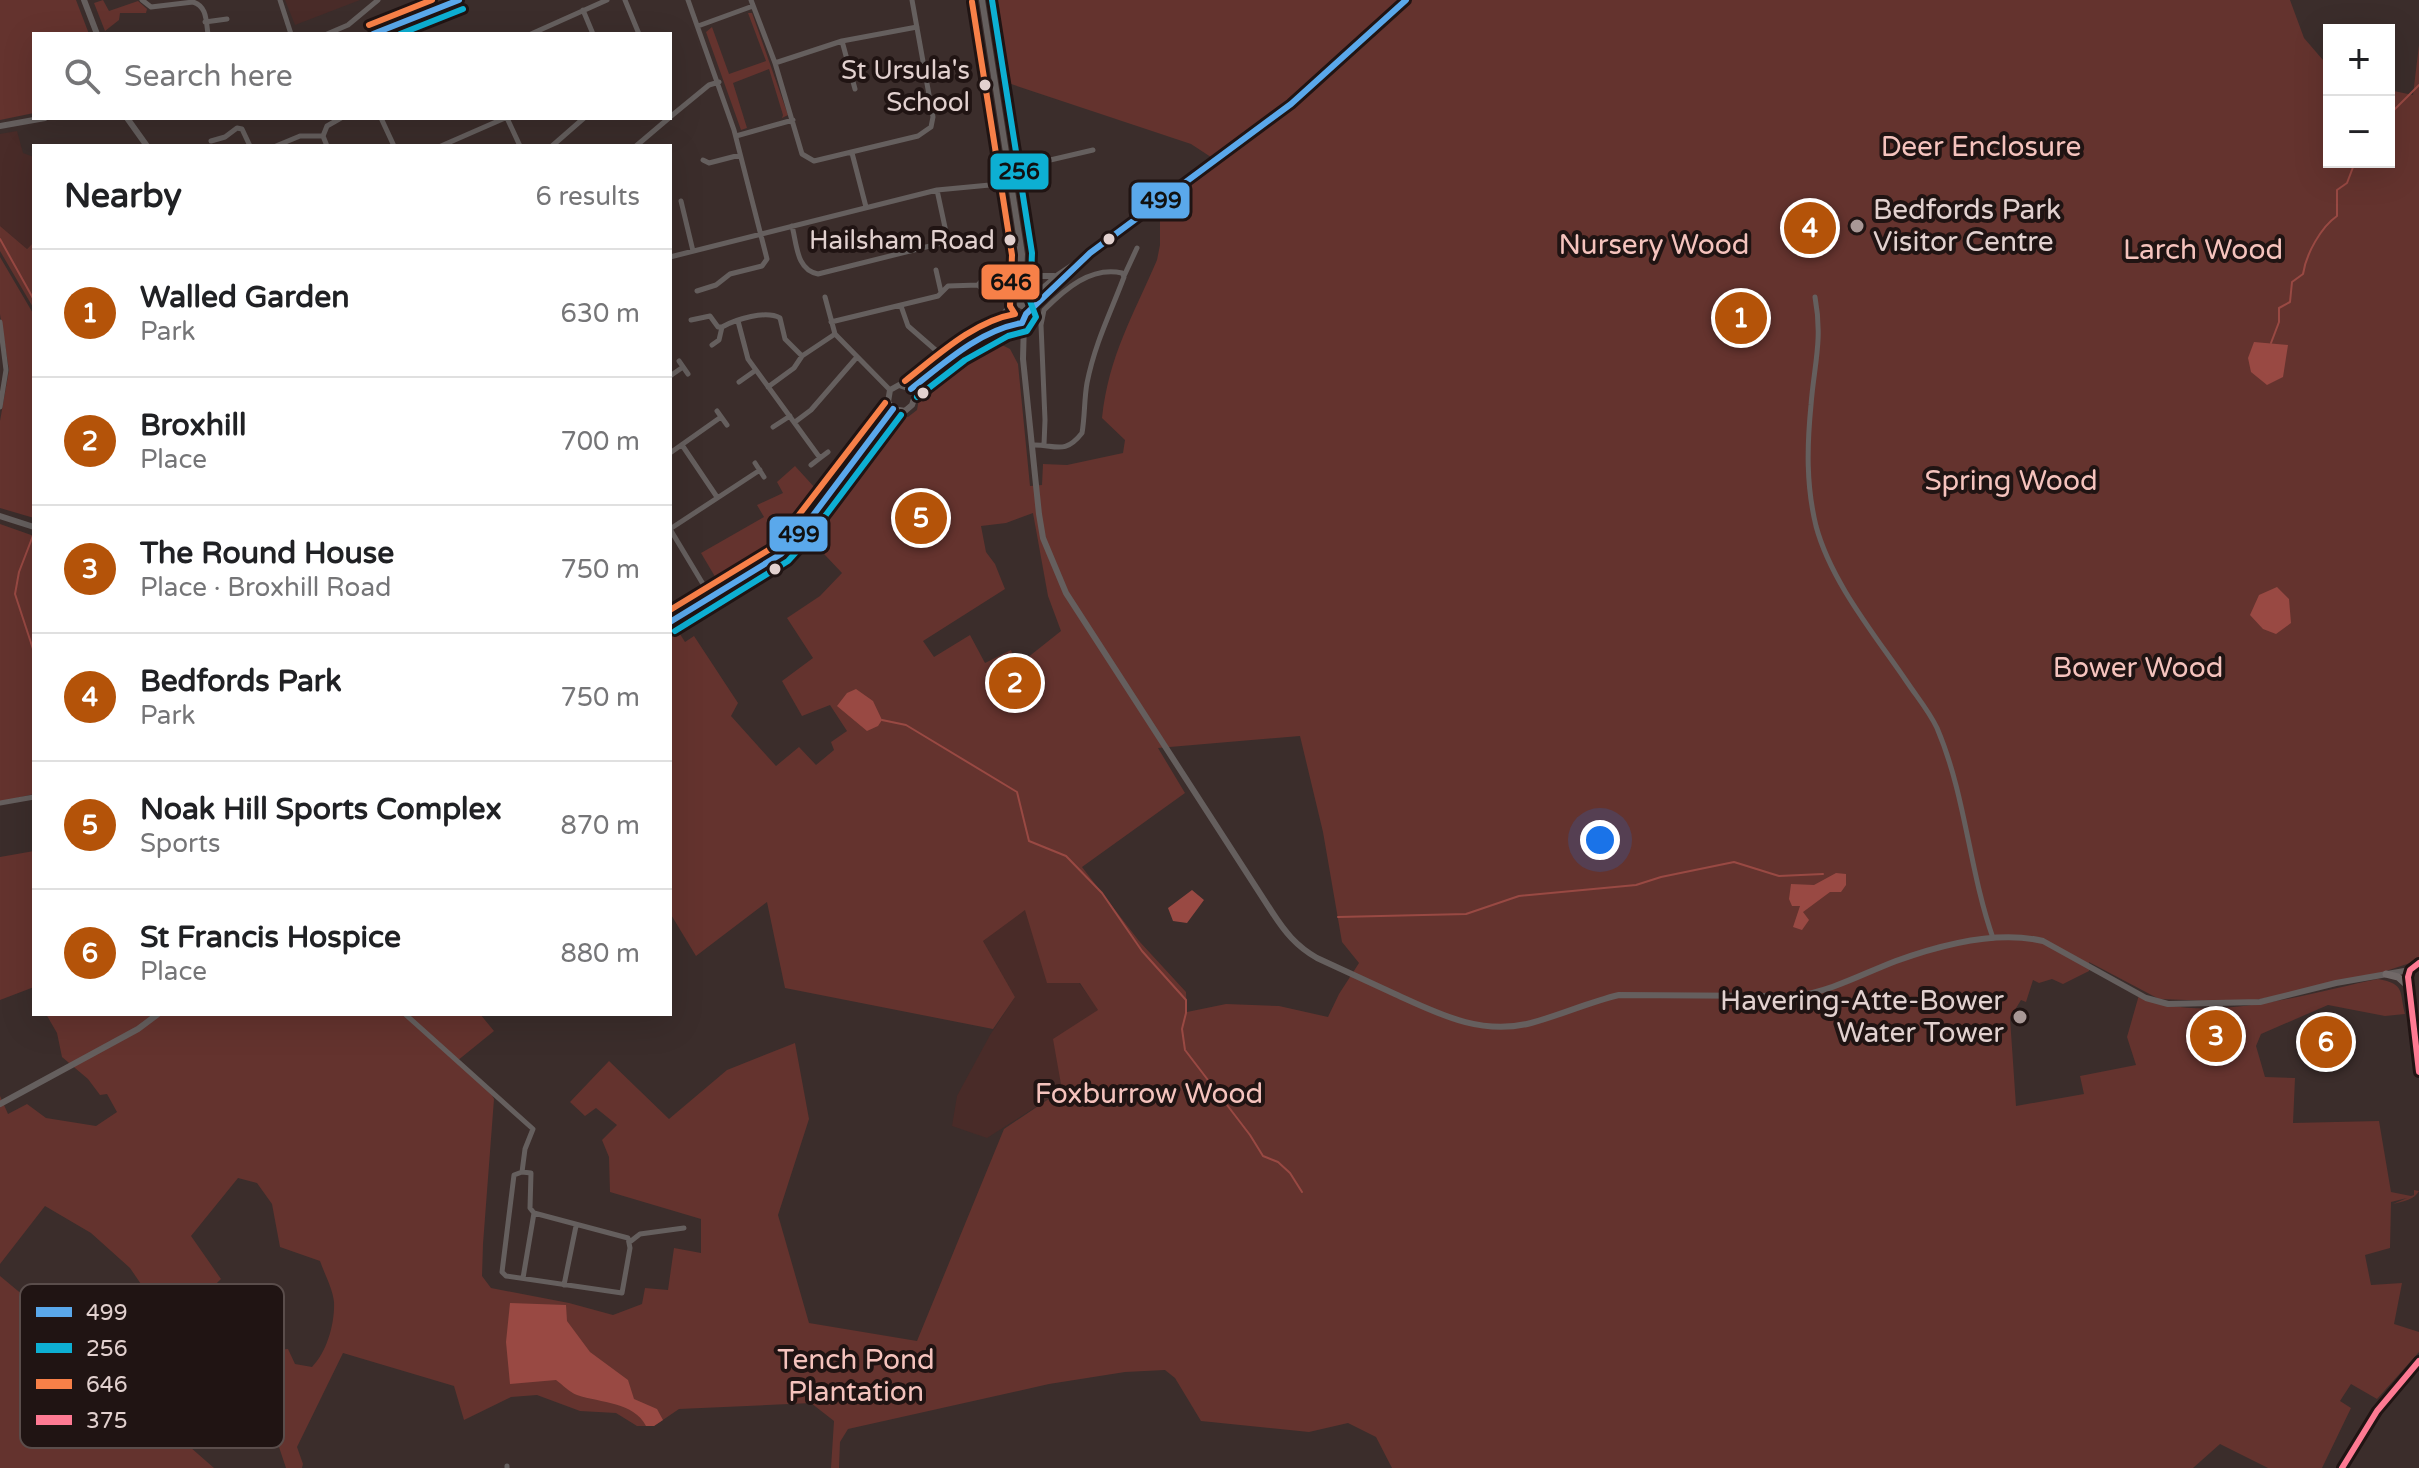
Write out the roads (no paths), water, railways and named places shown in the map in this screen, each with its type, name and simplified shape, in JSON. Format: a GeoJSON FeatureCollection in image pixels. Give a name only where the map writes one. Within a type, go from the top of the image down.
{"type":"FeatureCollection","features":[{"type":"Feature","properties":{"kind":"main road"},"geometry":{"type":"LineString","coordinates":[[2418,1068],[2408,987],[2410,970],[2419,963]]}},
{"type":"Feature","properties":{"kind":"main road"},"geometry":{"type":"LineString","coordinates":[[2386,974],[2398,977],[2408,987]]}},
{"type":"Feature","properties":{"kind":"main road"},"geometry":{"type":"LineString","coordinates":[[2342,1468],[2377,1411],[2419,1361]]}},
{"type":"Feature","properties":{"kind":"street"},"geometry":{"type":"LineString","coordinates":[[84,0],[96,32]]}},
{"type":"Feature","properties":{"kind":"street"},"geometry":{"type":"LineString","coordinates":[[142,0],[151,7],[193,2],[200,4],[208,32]]}},
{"type":"Feature","properties":{"kind":"street"},"geometry":{"type":"LineString","coordinates":[[280,0],[290,32]]}},
{"type":"Feature","properties":{"kind":"street"},"geometry":{"type":"LineString","coordinates":[[332,32],[348,25],[378,0]]}},
{"type":"Feature","properties":{"kind":"street"},"geometry":{"type":"LineString","coordinates":[[378,32],[459,0]]}},
{"type":"Feature","properties":{"kind":"street"},"geometry":{"type":"LineString","coordinates":[[536,32],[607,0]]}},
{"type":"Feature","properties":{"kind":"street"},"geometry":{"type":"LineString","coordinates":[[625,0],[638,32]]}},
{"type":"Feature","properties":{"kind":"street"},"geometry":{"type":"LineString","coordinates":[[688,0],[736,136],[767,259],[765,265],[730,274],[716,285],[697,291]]}},
{"type":"Feature","properties":{"kind":"street"},"geometry":{"type":"LineString","coordinates":[[698,27],[752,3],[775,63],[802,154],[809,160],[818,161],[918,136],[931,127],[933,117],[912,0]]}},
{"type":"Feature","properties":{"kind":"street"},"geometry":{"type":"LineString","coordinates":[[982,0],[1023,264],[1023,359]]}},
{"type":"Feature","properties":{"kind":"street"},"geometry":{"type":"LineString","coordinates":[[1010,306],[1021,306],[1058,275],[1083,260],[1291,104],[1406,0]]}},
{"type":"Feature","properties":{"kind":"street"},"geometry":{"type":"LineString","coordinates":[[583,10],[592,32]]}},
{"type":"Feature","properties":{"kind":"street"},"geometry":{"type":"LineString","coordinates":[[205,22],[227,19]]}},
{"type":"Feature","properties":{"kind":"street"},"geometry":{"type":"LineString","coordinates":[[401,23],[405,32]]}},
{"type":"Feature","properties":{"kind":"street"},"geometry":{"type":"LineString","coordinates":[[775,63],[842,41],[917,27]]}},
{"type":"Feature","properties":{"kind":"street"},"geometry":{"type":"LineString","coordinates":[[842,41],[855,89]]}},
{"type":"Feature","properties":{"kind":"street"},"geometry":{"type":"LineString","coordinates":[[672,115],[709,85],[719,82]]}},
{"type":"Feature","properties":{"kind":"street"},"geometry":{"type":"LineString","coordinates":[[0,126],[34,120]]}},
{"type":"Feature","properties":{"kind":"street"},"geometry":{"type":"LineString","coordinates":[[131,120],[146,144]]}},
{"type":"Feature","properties":{"kind":"street"},"geometry":{"type":"LineString","coordinates":[[326,144],[323,136],[327,126],[338,120]]}},
{"type":"Feature","properties":{"kind":"street"},"geometry":{"type":"LineString","coordinates":[[382,120],[393,144]]}},
{"type":"Feature","properties":{"kind":"street"},"geometry":{"type":"LineString","coordinates":[[446,144],[501,120]]}},
{"type":"Feature","properties":{"kind":"street"},"geometry":{"type":"LineString","coordinates":[[507,120],[519,144]]}},
{"type":"Feature","properties":{"kind":"street"},"geometry":{"type":"LineString","coordinates":[[554,144],[582,120]]}},
{"type":"Feature","properties":{"kind":"street"},"geometry":{"type":"LineString","coordinates":[[638,144],[666,120]]}},
{"type":"Feature","properties":{"kind":"street"},"geometry":{"type":"LineString","coordinates":[[736,136],[793,120]]}},
{"type":"Feature","properties":{"kind":"street"},"geometry":{"type":"LineString","coordinates":[[211,141],[225,137],[237,128],[242,129],[249,144]]}},
{"type":"Feature","properties":{"kind":"street"},"geometry":{"type":"LineString","coordinates":[[281,144],[300,136],[323,136]]}},
{"type":"Feature","properties":{"kind":"street"},"geometry":{"type":"LineString","coordinates":[[1010,166],[1093,150]]}},
{"type":"Feature","properties":{"kind":"street"},"geometry":{"type":"LineString","coordinates":[[852,153],[866,207]]}},
{"type":"Feature","properties":{"kind":"street"},"geometry":{"type":"LineString","coordinates":[[703,160],[709,163],[740,155]]}},
{"type":"Feature","properties":{"kind":"street"},"geometry":{"type":"LineString","coordinates":[[672,256],[937,190],[1011,183]]}},
{"type":"Feature","properties":{"kind":"street"},"geometry":{"type":"LineString","coordinates":[[792,226],[802,265],[810,273],[818,274],[938,244],[946,232],[937,190]]}},
{"type":"Feature","properties":{"kind":"street"},"geometry":{"type":"LineString","coordinates":[[681,201],[693,251]]}},
{"type":"Feature","properties":{"kind":"street"},"geometry":{"type":"LineString","coordinates":[[911,389],[998,324],[1016,293],[1019,242]]}},
{"type":"Feature","properties":{"kind":"street"},"geometry":{"type":"LineString","coordinates":[[1031,445],[1066,447],[1082,433],[1094,353],[1104,321],[1137,248]]}},
{"type":"Feature","properties":{"kind":"street"},"geometry":{"type":"LineString","coordinates":[[959,352],[1025,317],[1083,260]]}},
{"type":"Feature","properties":{"kind":"street"},"geometry":{"type":"LineString","coordinates":[[1023,264],[1038,276],[1058,275]]}},
{"type":"Feature","properties":{"kind":"street"},"geometry":{"type":"LineString","coordinates":[[936,270],[942,293]]}},
{"type":"Feature","properties":{"kind":"street"},"geometry":{"type":"LineString","coordinates":[[1044,445],[1041,325],[1044,310],[1086,276],[1114,271],[1122,273],[1124,277]]}},
{"type":"Feature","properties":{"kind":"street"},"geometry":{"type":"LineString","coordinates":[[978,285],[984,278]]}},
{"type":"Feature","properties":{"kind":"street"},"geometry":{"type":"LineString","coordinates":[[831,322],[938,296],[948,286],[978,285],[986,293]]}},
{"type":"Feature","properties":{"kind":"street"},"geometry":{"type":"LineString","coordinates":[[825,297],[835,334],[890,390]]}},
{"type":"Feature","properties":{"kind":"street"},"geometry":{"type":"LineString","coordinates":[[1815,297],[1819,318],[1818,361],[1811,402],[1808,489],[1817,529],[1855,606],[1936,726],[1956,780],[1980,898],[1993,938]]}},
{"type":"Feature","properties":{"kind":"street"},"geometry":{"type":"LineString","coordinates":[[901,305],[908,326],[939,353]]}},
{"type":"Feature","properties":{"kind":"street"},"geometry":{"type":"LineString","coordinates":[[691,320],[710,316],[718,327],[722,327],[771,313],[778,316],[785,339],[802,356]]}},
{"type":"Feature","properties":{"kind":"street"},"geometry":{"type":"LineString","coordinates":[[1005,314],[1019,338],[1023,359],[1043,538],[1066,593],[1288,936],[1301,949],[1317,958],[1454,1021],[1505,1027],[1530,1023],[1619,995],[1796,996],[1816,993],[1897,961],[1993,938],[2043,941],[2146,998],[2168,1004],[2260,1002],[2410,970]]}},
{"type":"Feature","properties":{"kind":"street"},"geometry":{"type":"LineString","coordinates":[[738,321],[748,359],[820,458]]}},
{"type":"Feature","properties":{"kind":"street"},"geometry":{"type":"LineString","coordinates":[[0,322],[6,370],[0,407]]}},
{"type":"Feature","properties":{"kind":"street"},"geometry":{"type":"LineString","coordinates":[[712,345],[719,340],[722,327]]}},
{"type":"Feature","properties":{"kind":"street"},"geometry":{"type":"LineString","coordinates":[[768,387],[794,368],[802,356],[835,334]]}},
{"type":"Feature","properties":{"kind":"street"},"geometry":{"type":"LineString","coordinates":[[795,422],[811,410],[857,357]]}},
{"type":"Feature","properties":{"kind":"street"},"geometry":{"type":"LineString","coordinates":[[679,361],[688,374]]}},
{"type":"Feature","properties":{"kind":"street"},"geometry":{"type":"LineString","coordinates":[[672,375],[683,367]]}},
{"type":"Feature","properties":{"kind":"street"},"geometry":{"type":"LineString","coordinates":[[739,382],[756,370]]}},
{"type":"Feature","properties":{"kind":"street"},"geometry":{"type":"LineString","coordinates":[[899,385],[911,389],[915,396],[912,405],[905,411],[893,409],[888,402],[890,390],[899,385]]}},
{"type":"Feature","properties":{"kind":"street"},"geometry":{"type":"LineString","coordinates":[[672,621],[781,554],[893,409]]}},
{"type":"Feature","properties":{"kind":"street"},"geometry":{"type":"LineString","coordinates":[[717,411],[727,425]]}},
{"type":"Feature","properties":{"kind":"street"},"geometry":{"type":"LineString","coordinates":[[773,427],[790,416]]}},
{"type":"Feature","properties":{"kind":"street"},"geometry":{"type":"LineString","coordinates":[[672,452],[721,417]]}},
{"type":"Feature","properties":{"kind":"street"},"geometry":{"type":"LineString","coordinates":[[682,445],[717,498]]}},
{"type":"Feature","properties":{"kind":"street"},"geometry":{"type":"LineString","coordinates":[[811,465],[828,452]]}},
{"type":"Feature","properties":{"kind":"street"},"geometry":{"type":"LineString","coordinates":[[755,463],[764,477]]}},
{"type":"Feature","properties":{"kind":"street"},"geometry":{"type":"LineString","coordinates":[[672,528],[760,470]]}},
{"type":"Feature","properties":{"kind":"street"},"geometry":{"type":"LineString","coordinates":[[0,516],[32,526]]}},
{"type":"Feature","properties":{"kind":"street"},"geometry":{"type":"LineString","coordinates":[[672,532],[706,589]]}},
{"type":"Feature","properties":{"kind":"street"},"geometry":{"type":"LineString","coordinates":[[0,803],[32,797]]}},
{"type":"Feature","properties":{"kind":"street"},"geometry":{"type":"LineString","coordinates":[[0,1104],[138,1029],[155,1016]]}},
{"type":"Feature","properties":{"kind":"street"},"geometry":{"type":"LineString","coordinates":[[407,1016],[533,1129],[525,1149],[522,1172]]}},
{"type":"Feature","properties":{"kind":"street"},"geometry":{"type":"LineString","coordinates":[[631,1241],[534,1213],[530,1208],[531,1173],[514,1175],[502,1272],[506,1276],[622,1293],[631,1241],[640,1234],[684,1228]]}},
{"type":"Feature","properties":{"kind":"street"},"geometry":{"type":"LineString","coordinates":[[523,1278],[534,1213]]}},
{"type":"Feature","properties":{"kind":"street"},"geometry":{"type":"LineString","coordinates":[[564,1285],[576,1226]]}},
{"type":"Feature","properties":{"kind":"waterway"},"geometry":{"type":"LineString","coordinates":[[2395,109],[2419,85]]}},
{"type":"Feature","properties":{"kind":"waterway"},"geometry":{"type":"LineString","coordinates":[[2271,343],[2279,322],[2279,308],[2290,302],[2292,282],[2303,274],[2315,242],[2337,216],[2337,190],[2347,183],[2353,168]]}},
{"type":"Feature","properties":{"kind":"waterway"},"geometry":{"type":"LineString","coordinates":[[0,239],[32,296]]}},
{"type":"Feature","properties":{"kind":"waterway"},"geometry":{"type":"LineString","coordinates":[[32,538],[19,572],[15,594],[32,646]]}},
{"type":"Feature","properties":{"kind":"waterway"},"geometry":{"type":"LineString","coordinates":[[882,720],[906,725],[1017,792],[1029,841],[1066,856],[1102,893],[1142,951],[1186,1000],[1182,1029],[1185,1050],[1263,1156],[1278,1162],[1290,1173],[1302,1192]]}},
{"type":"Feature","properties":{"kind":"waterway"},"geometry":{"type":"LineString","coordinates":[[1338,917],[1466,914],[1519,896],[1636,885],[1734,862],[1779,876],[1823,874]]}},
{"type":"Feature","properties":{"kind":"place","name":"St Ursula's School"},"geometry":{"type":"Point","coordinates":[985,85]}},
{"type":"Feature","properties":{"kind":"place","name":"Bedfords Park Visitor Centre"},"geometry":{"type":"Point","coordinates":[1857,226]}},
{"type":"Feature","properties":{"kind":"place","name":"Bedfords Park"},"geometry":{"type":"Point","coordinates":[1810,228]}},
{"type":"Feature","properties":{"kind":"place","name":"Hailsham Road"},"geometry":{"type":"Point","coordinates":[1010,240]}},
{"type":"Feature","properties":{"kind":"place","name":"Walled Garden"},"geometry":{"type":"Point","coordinates":[1741,318]}},
{"type":"Feature","properties":{"kind":"place","name":"Noak Hill Sports Complex"},"geometry":{"type":"Point","coordinates":[921,518]}},
{"type":"Feature","properties":{"kind":"place","name":"Broxhill"},"geometry":{"type":"Point","coordinates":[1015,683]}},
{"type":"Feature","properties":{"kind":"place","name":"Havering-Atte-Bower Water Tower"},"geometry":{"type":"Point","coordinates":[2020,1017]}},
{"type":"Feature","properties":{"kind":"place","name":"The Round House"},"geometry":{"type":"Point","coordinates":[2216,1036]}},
{"type":"Feature","properties":{"kind":"place","name":"St Francis Hospice"},"geometry":{"type":"Point","coordinates":[2326,1042]}},
{"type":"Feature","properties":{"kind":"park label","name":"Deer Enclosure"},"geometry":{"type":"Point","coordinates":[1981,147]}},
{"type":"Feature","properties":{"kind":"park label","name":"Nursery Wood"},"geometry":{"type":"Point","coordinates":[1654,245]}},
{"type":"Feature","properties":{"kind":"park label","name":"Larch Wood"},"geometry":{"type":"Point","coordinates":[2203,250]}},
{"type":"Feature","properties":{"kind":"park label","name":"Spring Wood"},"geometry":{"type":"Point","coordinates":[2011,481]}},
{"type":"Feature","properties":{"kind":"park label","name":"Bower Wood"},"geometry":{"type":"Point","coordinates":[2138,668]}},
{"type":"Feature","properties":{"kind":"park label","name":"Foxburrow Wood"},"geometry":{"type":"Point","coordinates":[1149,1094]}},
{"type":"Feature","properties":{"kind":"park label","name":"Tench Pond Plantation"},"geometry":{"type":"Point","coordinates":[856,1376]}}]}
